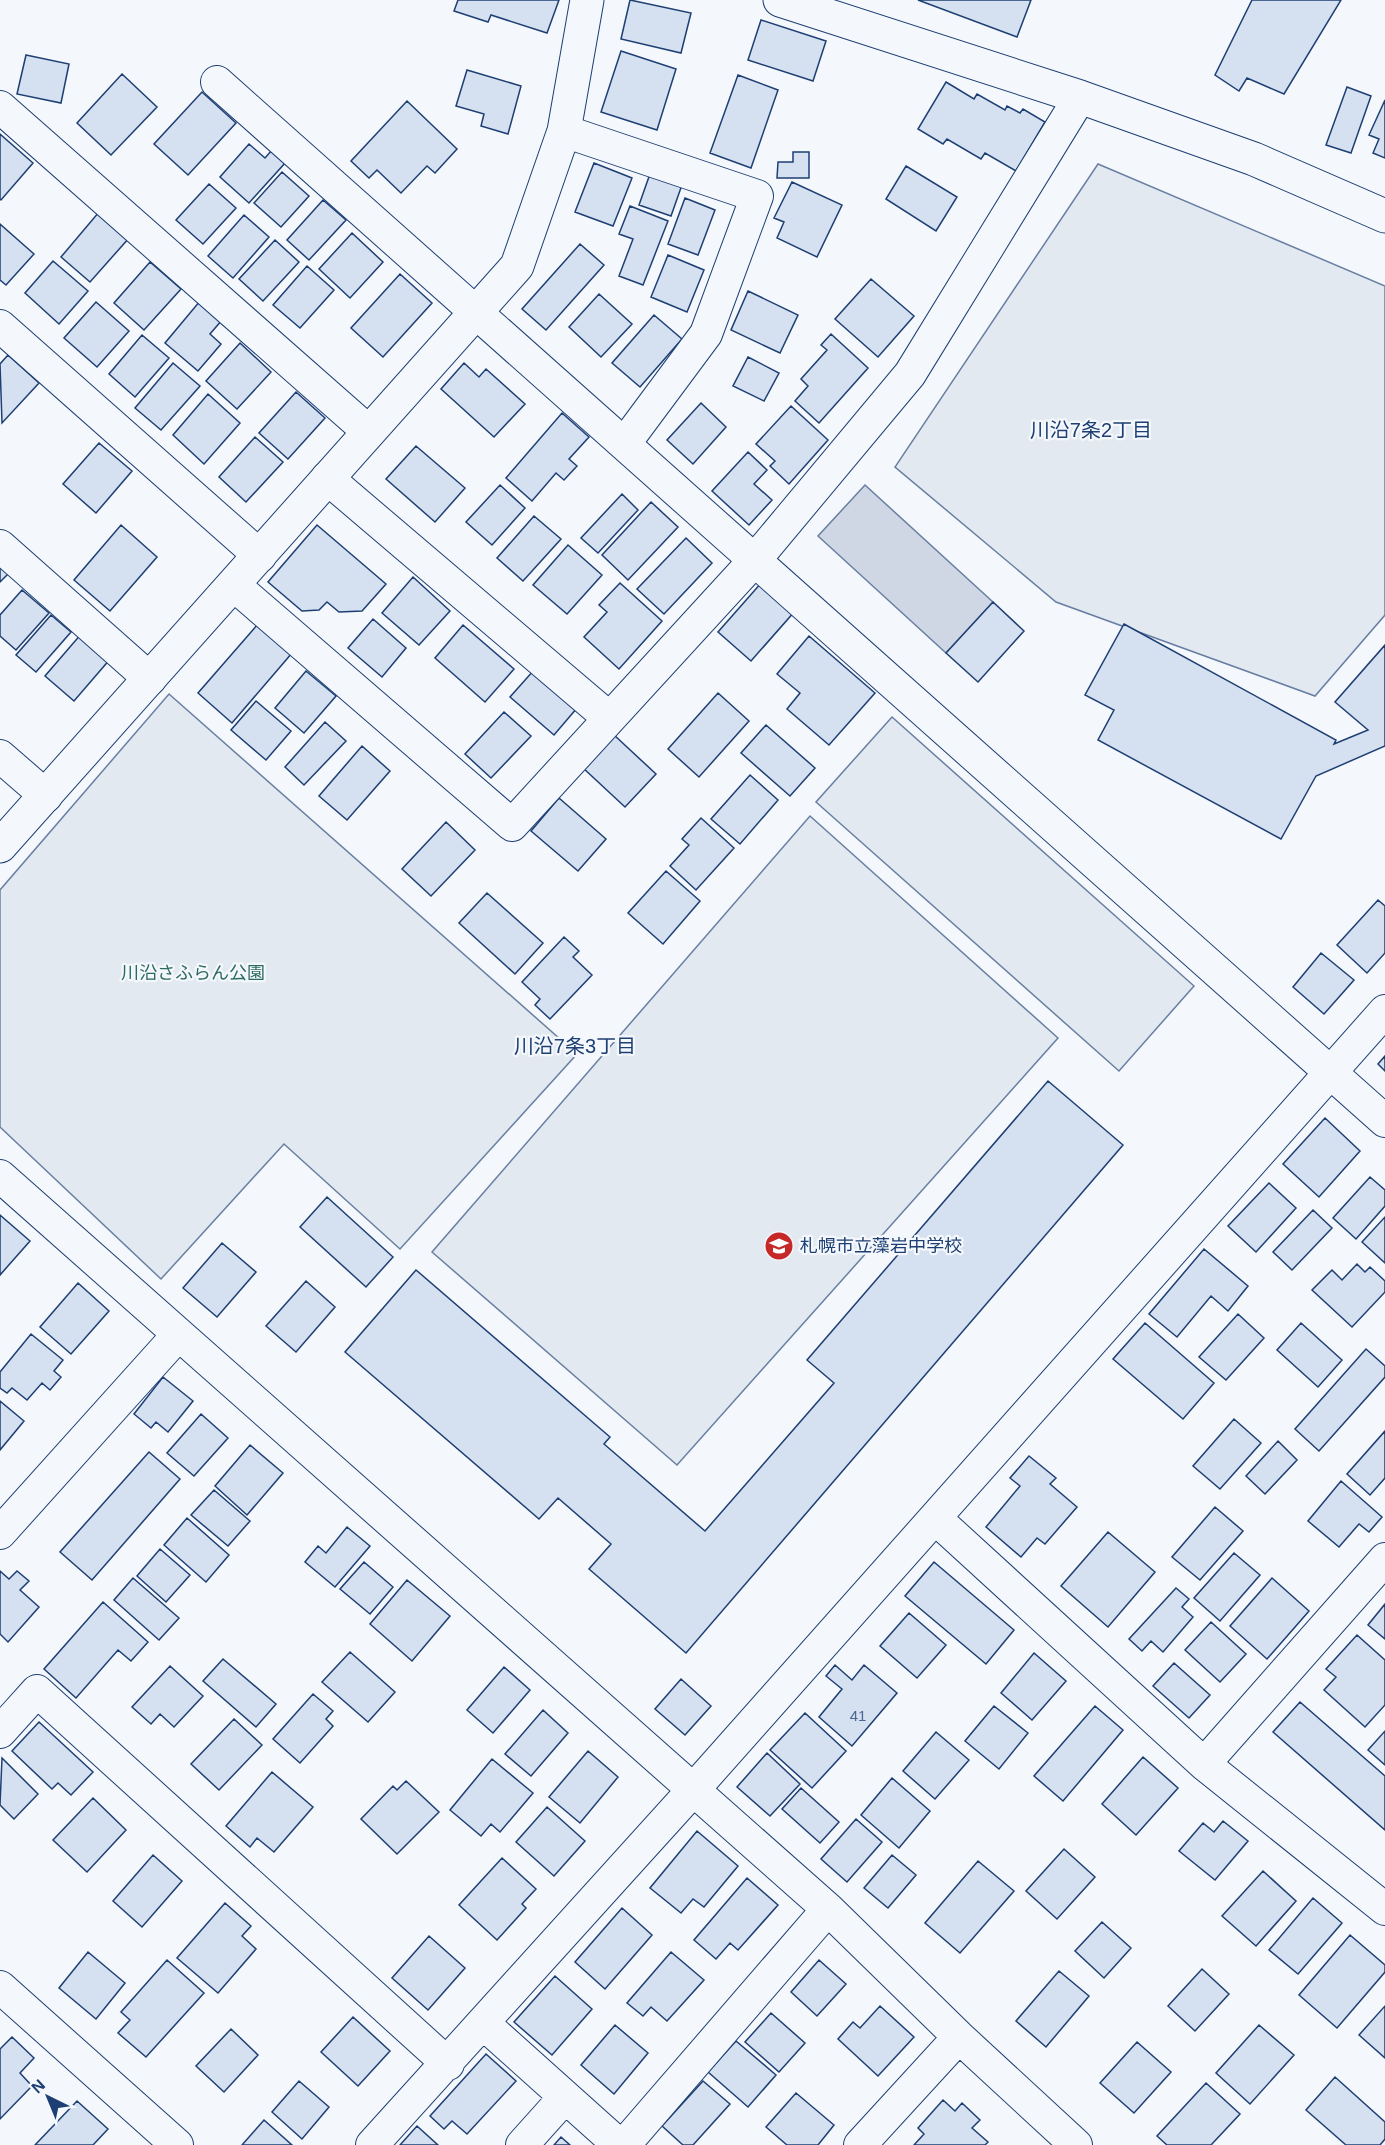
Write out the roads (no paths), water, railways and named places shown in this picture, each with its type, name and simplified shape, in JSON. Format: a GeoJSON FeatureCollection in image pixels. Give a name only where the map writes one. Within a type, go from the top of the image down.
{"type":"FeatureCollection","features":[{"type":"Feature","properties":{"kind":"street"},"geometry":{"type":"LineString","coordinates":[[0,846],[235,586],[327,478],[518,266],[564,131],[587,0]]}},
{"type":"Feature","properties":{"kind":"street"},"geometry":{"type":"LineString","coordinates":[[780,0],[1080,97],[1254,159],[1385,216]]}},
{"type":"Feature","properties":{"kind":"street"},"geometry":{"type":"LineString","coordinates":[[217,82],[1385,1121]]}},
{"type":"Feature","properties":{"kind":"street"},"geometry":{"type":"LineString","coordinates":[[235,586],[512,825],[754,561],[910,374],[1080,97]]}},
{"type":"Feature","properties":{"kind":"street"},"geometry":{"type":"LineString","coordinates":[[0,106],[369,432]]}},
{"type":"Feature","properties":{"kind":"street"},"geometry":{"type":"LineString","coordinates":[[564,131],[757,196],[706,334],[625,443]]}},
{"type":"Feature","properties":{"kind":"street"},"geometry":{"type":"LineString","coordinates":[[0,326],[260,556]]}},
{"type":"Feature","properties":{"kind":"street"},"geometry":{"type":"LineString","coordinates":[[327,478],[609,718]]}},
{"type":"Feature","properties":{"kind":"street"},"geometry":{"type":"LineString","coordinates":[[0,546],[150,679]]}},
{"type":"Feature","properties":{"kind":"street"},"geometry":{"type":"LineString","coordinates":[[0,756],[46,796]]}},
{"type":"Feature","properties":{"kind":"street"},"geometry":{"type":"LineString","coordinates":[[372,2145],[448,2064],[694,1789],[1385,1011]]}},
{"type":"Feature","properties":{"kind":"street"},"geometry":{"type":"LineString","coordinates":[[0,1176],[828,1909],[959,2037],[1076,2145]]}},
{"type":"Feature","properties":{"kind":"street"},"geometry":{"type":"LineString","coordinates":[[0,1533],[178,1335]]}},
{"type":"Feature","properties":{"kind":"street"},"geometry":{"type":"LineString","coordinates":[[935,1518],[1204,1764],[1379,1892]]}},
{"type":"Feature","properties":{"kind":"street"},"geometry":{"type":"LineString","coordinates":[[1204,1764],[1385,1559]]}},
{"type":"Feature","properties":{"kind":"street"},"geometry":{"type":"LineString","coordinates":[[0,1732],[37,1691],[448,2064]]}},
{"type":"Feature","properties":{"kind":"street"},"geometry":{"type":"LineString","coordinates":[[483,2024],[622,2145],[828,1909]]}},
{"type":"Feature","properties":{"kind":"street"},"geometry":{"type":"LineString","coordinates":[[0,1987],[177,2145]]}},
{"type":"Feature","properties":{"kind":"street"},"geometry":{"type":"LineString","coordinates":[[860,2145],[959,2037]]}},
{"type":"Feature","properties":{"kind":"street"},"geometry":{"type":"LineString","coordinates":[[522,2145],[566,2097]]}},
{"type":"Feature","properties":{"kind":"place","name":"札幌市立藻岩中学校"},"geometry":{"type":"Point","coordinates":[779,1246]}},
{"type":"Feature","properties":{"kind":"district","name":"川沿7条2丁目"},"geometry":{"type":"Point","coordinates":[1091,430]}},
{"type":"Feature","properties":{"kind":"district","name":"川沿7条3丁目"},"geometry":{"type":"Point","coordinates":[575,1046]}},
{"type":"Feature","properties":{"kind":"park label","name":"川沿さふらん公園"},"geometry":{"type":"Point","coordinates":[193,973]}}]}
